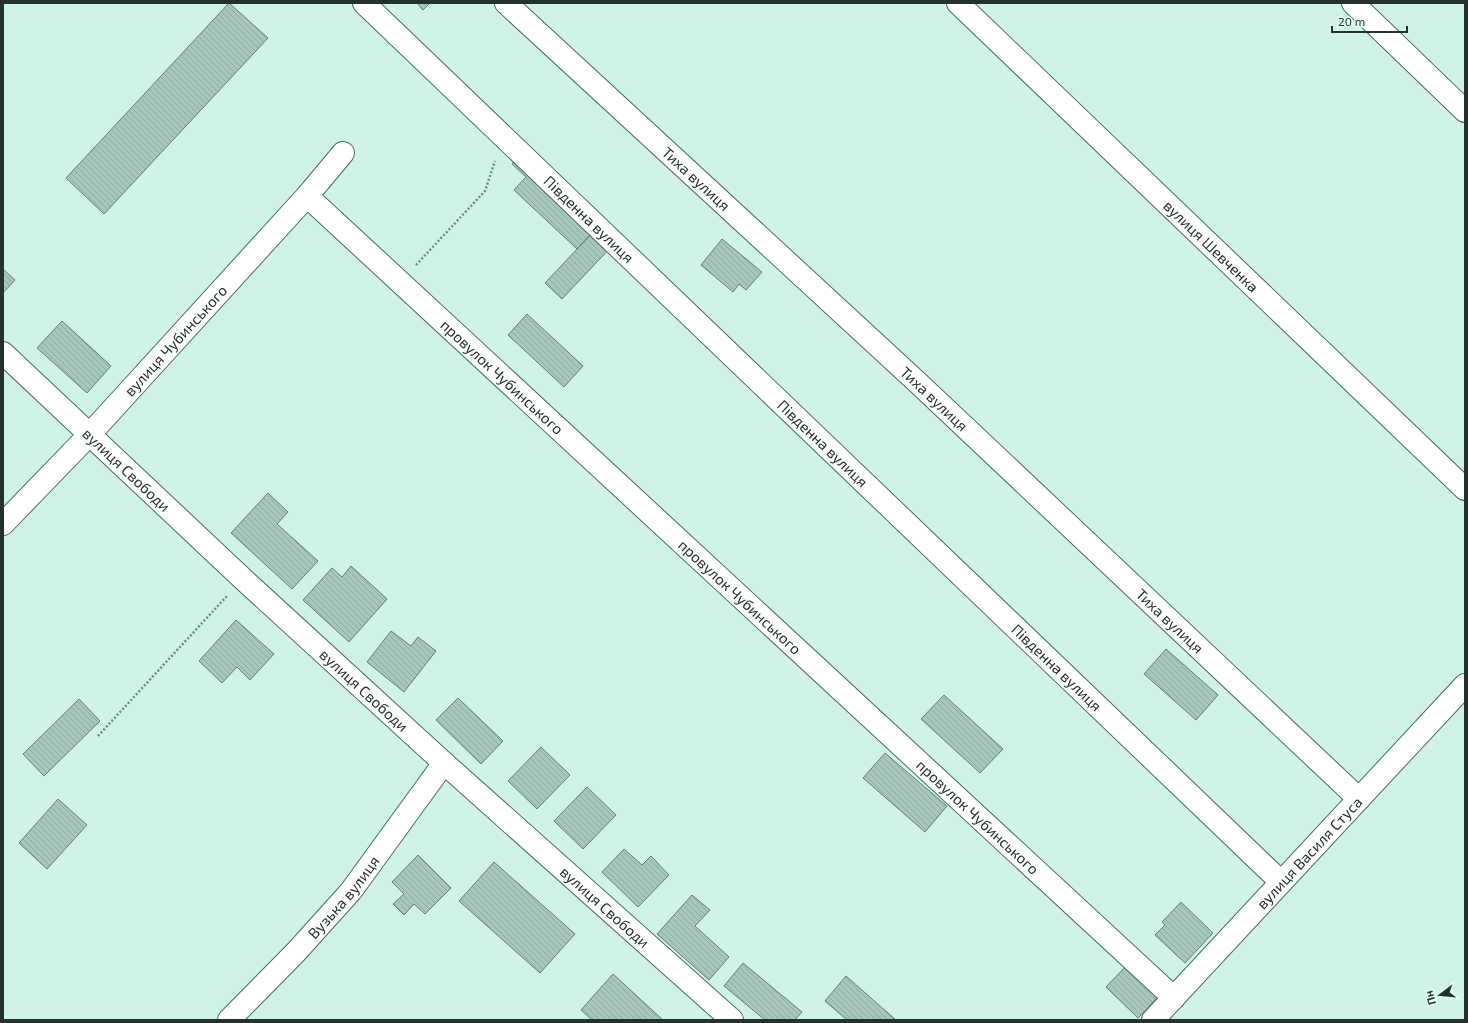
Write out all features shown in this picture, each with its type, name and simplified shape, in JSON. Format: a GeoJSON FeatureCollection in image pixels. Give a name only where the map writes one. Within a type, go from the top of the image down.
{"type":"FeatureCollection","features":[{"type":"Feature","properties":{"kind":"street","name":"Південна вулиця"},"geometry":{"type":"LineString","coordinates":[[364,3],[1281,882]]}},
{"type":"Feature","properties":{"kind":"street","name":"Тиха вулиця"},"geometry":{"type":"LineString","coordinates":[[506,3],[916,381],[1359,799]]}},
{"type":"Feature","properties":{"kind":"street","name":"вулиця Шевченка"},"geometry":{"type":"LineString","coordinates":[[958,3],[1465,489]]}},
{"type":"Feature","properties":{"kind":"street"},"geometry":{"type":"LineString","coordinates":[[1353,3],[1465,111]]}},
{"type":"Feature","properties":{"kind":"street","name":"вулиця Чубинського"},"geometry":{"type":"LineString","coordinates":[[3,524],[90,434],[307,196],[343,153]]}},
{"type":"Feature","properties":{"kind":"street","name":"провулок Чубинського"},"geometry":{"type":"LineString","coordinates":[[307,196],[1174,998]]}},
{"type":"Feature","properties":{"kind":"street","name":"вулиця Свободи"},"geometry":{"type":"LineString","coordinates":[[3,353],[243,579],[444,763],[732,1020]]}},
{"type":"Feature","properties":{"kind":"street","name":"вулиця Василя Стуса"},"geometry":{"type":"LineString","coordinates":[[1153,1020],[1465,685]]}},
{"type":"Feature","properties":{"kind":"street","name":"Вузька вулиця"},"geometry":{"type":"LineString","coordinates":[[229,1020],[296,952],[351,890],[444,763]]}},
{"type":"Feature","properties":{"kind":"path"},"geometry":{"type":"LineString","coordinates":[[400,282],[485,190],[503,136]]}},
{"type":"Feature","properties":{"kind":"path"},"geometry":{"type":"LineString","coordinates":[[98,736],[243,579]]}},
{"type":"Feature","properties":{"kind":"building"},"geometry":{"type":"Polygon","coordinates":[[[229,3],[268,38],[104,214],[66,178],[229,3]]]}},
{"type":"Feature","properties":{"kind":"building"},"geometry":{"type":"Polygon","coordinates":[[[417,3],[430,3],[423,10],[417,3]]]}},
{"type":"Feature","properties":{"kind":"building"},"geometry":{"type":"Polygon","coordinates":[[[519,156],[596,229],[577,249],[514,190],[526,177],[512,164],[519,156]]]}},
{"type":"Feature","properties":{"kind":"building"},"geometry":{"type":"Polygon","coordinates":[[[596,229],[613,245],[562,299],[545,283],[596,229]]]}},
{"type":"Feature","properties":{"kind":"building"},"geometry":{"type":"Polygon","coordinates":[[[722,239],[762,272],[746,290],[739,284],[733,292],[701,265],[722,239]]]}},
{"type":"Feature","properties":{"kind":"building"},"geometry":{"type":"Polygon","coordinates":[[[3,269],[15,280],[3,293],[3,269]]]}},
{"type":"Feature","properties":{"kind":"building"},"geometry":{"type":"Polygon","coordinates":[[[527,314],[583,366],[564,387],[508,335],[527,314]]]}},
{"type":"Feature","properties":{"kind":"building"},"geometry":{"type":"Polygon","coordinates":[[[62,321],[111,366],[87,393],[37,348],[62,321]]]}},
{"type":"Feature","properties":{"kind":"building"},"geometry":{"type":"Polygon","coordinates":[[[268,493],[288,512],[277,524],[318,561],[292,589],[231,533],[268,493]]]}},
{"type":"Feature","properties":{"kind":"building"},"geometry":{"type":"Polygon","coordinates":[[[351,566],[387,599],[349,642],[303,600],[332,568],[342,577],[351,566]]]}},
{"type":"Feature","properties":{"kind":"building"},"geometry":{"type":"Polygon","coordinates":[[[236,620],[274,654],[250,680],[237,667],[222,683],[199,661],[236,620]]]}},
{"type":"Feature","properties":{"kind":"building"},"geometry":{"type":"Polygon","coordinates":[[[391,631],[411,646],[418,637],[436,651],[404,692],[367,662],[391,631]]]}},
{"type":"Feature","properties":{"kind":"building"},"geometry":{"type":"Polygon","coordinates":[[[1166,649],[1218,695],[1196,720],[1144,674],[1166,649]]]}},
{"type":"Feature","properties":{"kind":"building"},"geometry":{"type":"Polygon","coordinates":[[[944,695],[1003,749],[980,773],[921,719],[944,695]]]}},
{"type":"Feature","properties":{"kind":"building"},"geometry":{"type":"Polygon","coordinates":[[[458,698],[503,741],[481,764],[436,720],[458,698]]]}},
{"type":"Feature","properties":{"kind":"building"},"geometry":{"type":"Polygon","coordinates":[[[79,699],[100,721],[44,776],[23,754],[79,699]]]}},
{"type":"Feature","properties":{"kind":"building"},"geometry":{"type":"Polygon","coordinates":[[[541,747],[570,775],[537,809],[508,781],[541,747]]]}},
{"type":"Feature","properties":{"kind":"building"},"geometry":{"type":"Polygon","coordinates":[[[885,753],[947,806],[925,832],[863,778],[885,753]]]}},
{"type":"Feature","properties":{"kind":"building"},"geometry":{"type":"Polygon","coordinates":[[[587,787],[616,815],[583,849],[554,821],[587,787]]]}},
{"type":"Feature","properties":{"kind":"building"},"geometry":{"type":"Polygon","coordinates":[[[58,799],[87,825],[47,869],[19,843],[58,799]]]}},
{"type":"Feature","properties":{"kind":"building"},"geometry":{"type":"Polygon","coordinates":[[[624,849],[642,865],[651,856],[669,875],[638,907],[602,872],[624,849]]]}},
{"type":"Feature","properties":{"kind":"building"},"geometry":{"type":"Polygon","coordinates":[[[418,855],[451,888],[425,914],[414,904],[404,915],[393,904],[404,894],[392,882],[418,855]]]}},
{"type":"Feature","properties":{"kind":"building"},"geometry":{"type":"Polygon","coordinates":[[[494,862],[575,934],[540,973],[459,901],[494,862]]]}},
{"type":"Feature","properties":{"kind":"building"},"geometry":{"type":"Polygon","coordinates":[[[692,895],[710,910],[695,926],[729,957],[709,980],[657,934],[692,895]]]}},
{"type":"Feature","properties":{"kind":"building"},"geometry":{"type":"Polygon","coordinates":[[[1181,902],[1213,933],[1185,963],[1155,935],[1165,925],[1162,922],[1181,902]]]}},
{"type":"Feature","properties":{"kind":"building"},"geometry":{"type":"Polygon","coordinates":[[[743,963],[802,1012],[795,1020],[765,1020],[724,986],[743,963]]]}},
{"type":"Feature","properties":{"kind":"building"},"geometry":{"type":"Polygon","coordinates":[[[1128,964],[1160,995],[1138,1018],[1106,987],[1128,964]]]}},
{"type":"Feature","properties":{"kind":"building"},"geometry":{"type":"Polygon","coordinates":[[[613,974],[663,1020],[592,1020],[581,1010],[613,974]]]}},
{"type":"Feature","properties":{"kind":"building"},"geometry":{"type":"Polygon","coordinates":[[[846,976],[896,1020],[847,1020],[825,1001],[846,976]]]}}]}
